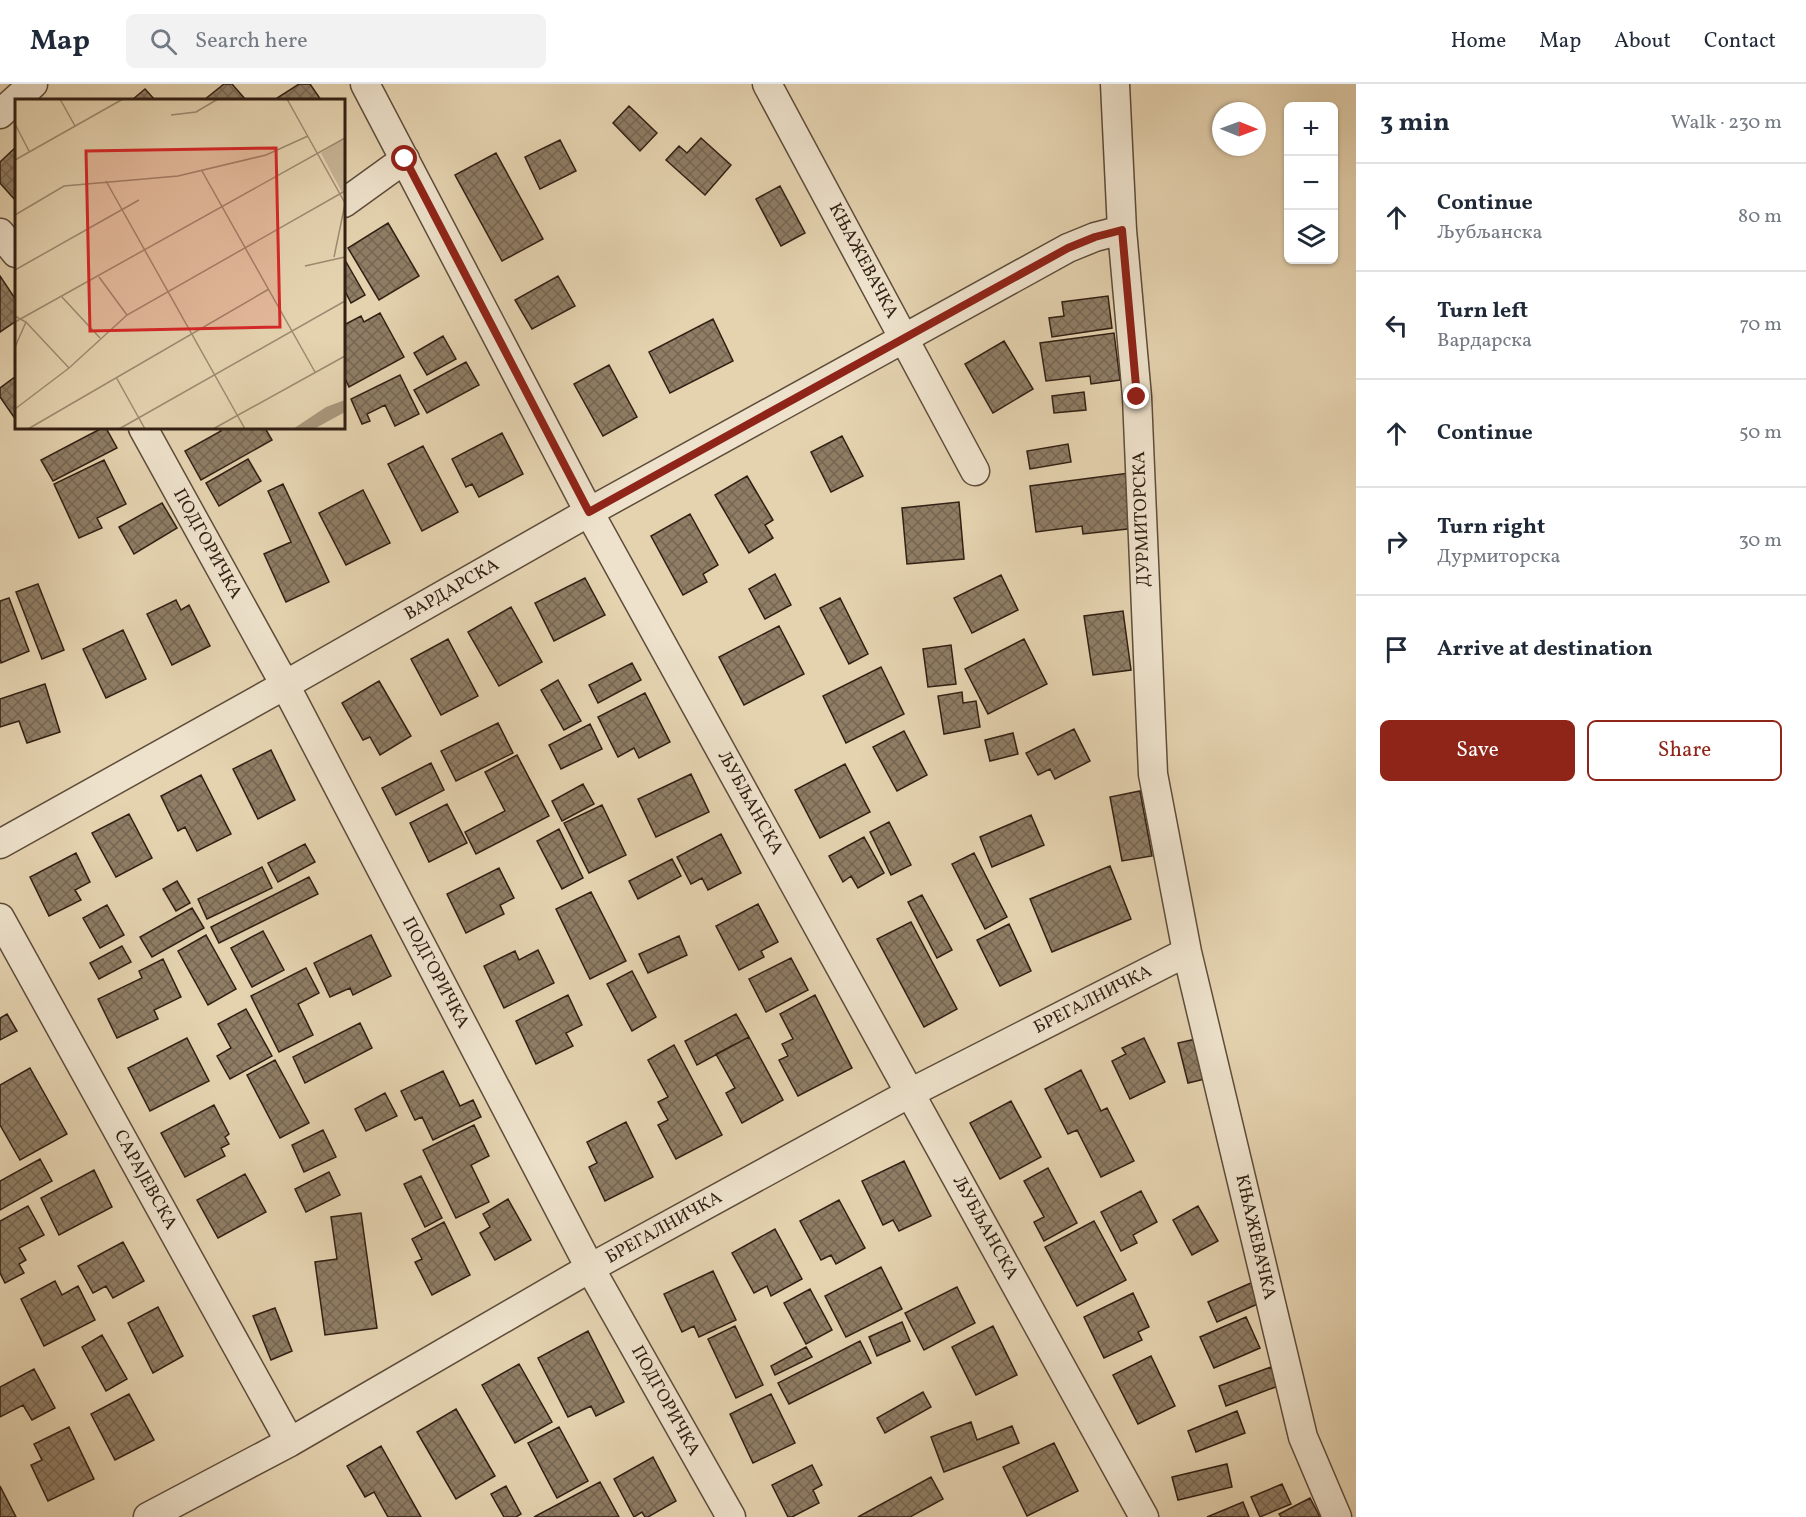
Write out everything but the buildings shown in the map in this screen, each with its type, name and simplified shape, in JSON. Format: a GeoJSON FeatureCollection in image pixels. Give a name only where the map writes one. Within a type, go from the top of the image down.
{"type":"FeatureCollection","features":[{"type":"Feature","properties":{"kind":"street"},"geometry":{"type":"LineString","coordinates":[[16,99],[33,84]]}},
{"type":"Feature","properties":{"kind":"street","name":"ЉУБЉАНСКА"},"geometry":{"type":"LineString","coordinates":[[365,84],[589,512],[1144,1517]]}},
{"type":"Feature","properties":{"kind":"street","name":"КЊАЖЕВАЧКА"},"geometry":{"type":"LineString","coordinates":[[767,84],[975,471]]}},
{"type":"Feature","properties":{"kind":"street","name":"ДУРМИТОРСКА"},"geometry":{"type":"LineString","coordinates":[[1115,84],[1122,230],[1137,397],[1153,774],[1187,952]]}},
{"type":"Feature","properties":{"kind":"street"},"geometry":{"type":"LineString","coordinates":[[0,114],[15,100]]}},
{"type":"Feature","properties":{"kind":"street"},"geometry":{"type":"LineString","coordinates":[[345,202],[405,159]]}},
{"type":"Feature","properties":{"kind":"street","name":"ВАРДАРСКА"},"geometry":{"type":"LineString","coordinates":[[0,844],[285,686],[589,512],[1068,248],[1095,237],[1122,230]]}},
{"type":"Feature","properties":{"kind":"street"},"geometry":{"type":"LineString","coordinates":[[0,233],[15,252]]}},
{"type":"Feature","properties":{"kind":"street","name":"ПОДГОРИЧКА"},"geometry":{"type":"LineString","coordinates":[[144,429],[285,686],[590,1268],[730,1517]]}},
{"type":"Feature","properties":{"kind":"street","name":"САРАЈЕВСКА"},"geometry":{"type":"LineString","coordinates":[[0,918],[290,1442]]}},
{"type":"Feature","properties":{"kind":"street","name":"КЊАЖЕВАЧКА"},"geometry":{"type":"LineString","coordinates":[[1187,952],[1303,1437],[1337,1517]]}},
{"type":"Feature","properties":{"kind":"street","name":"БРЕГАЛНИЧКА"},"geometry":{"type":"LineString","coordinates":[[148,1517],[290,1442],[590,1268],[910,1093],[1187,952]]}},
{"type":"Feature","properties":{"kind":"route"},"geometry":{"type":"LineString","coordinates":[[405,159],[589,512],[1068,248],[1095,237],[1122,230],[1137,397]]}}]}
